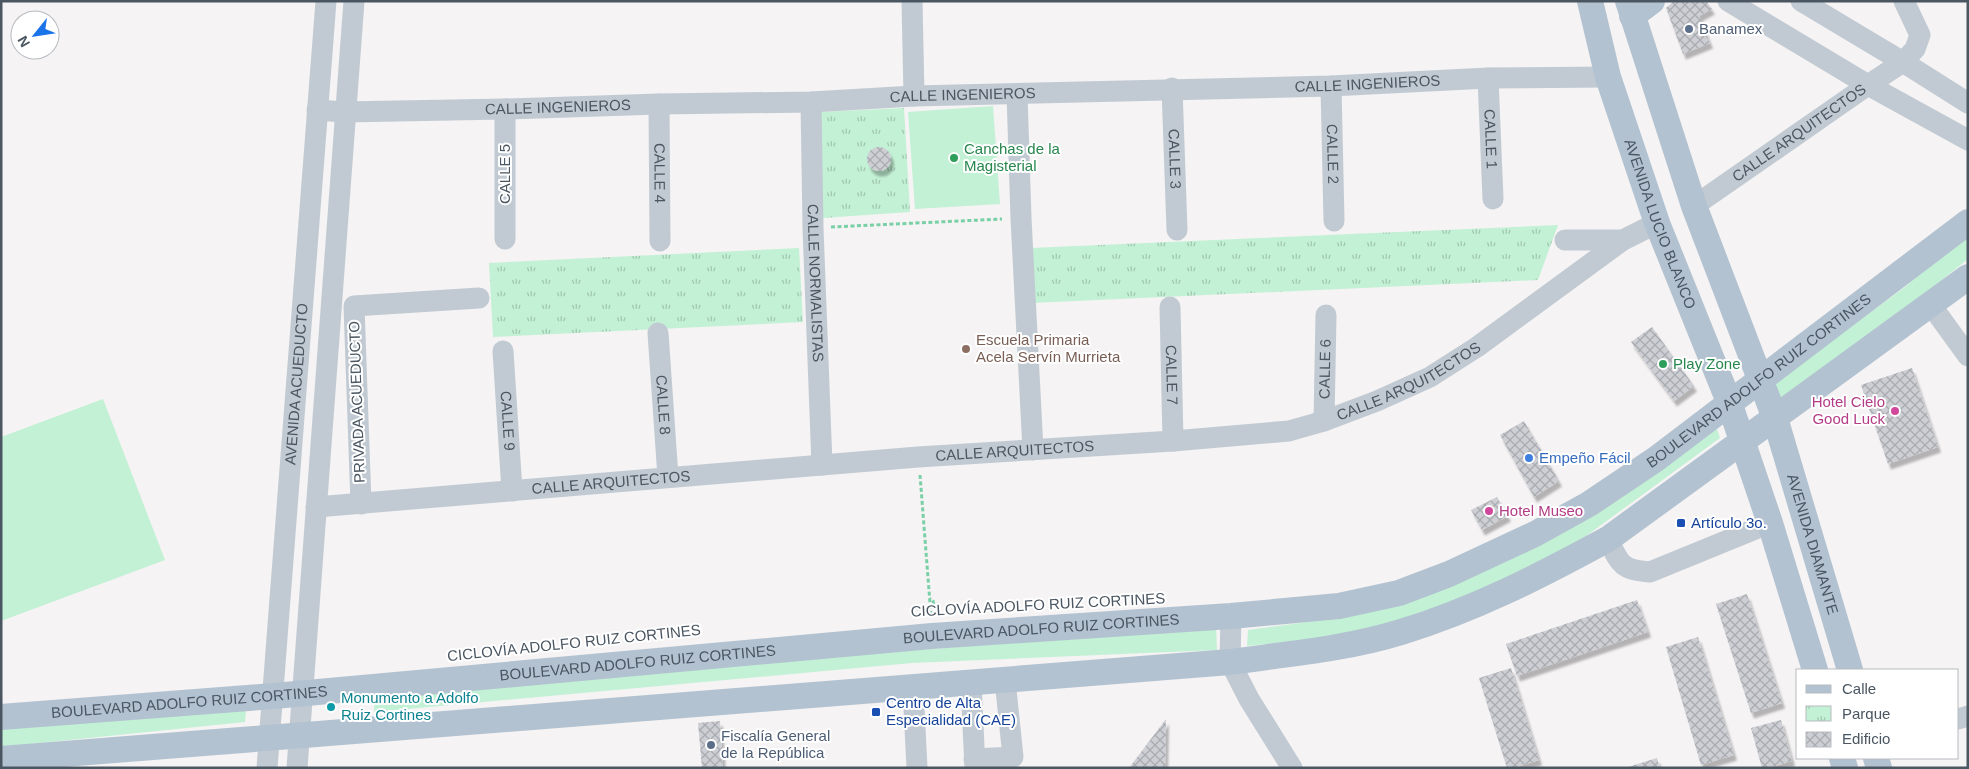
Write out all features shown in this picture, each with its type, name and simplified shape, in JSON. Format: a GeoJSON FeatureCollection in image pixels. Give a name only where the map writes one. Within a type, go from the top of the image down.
{"type":"FeatureCollection","features":[{"type":"Feature","properties":{"kind":"main road","name":"AVENIDA LUCIO BLANCO"},"geometry":{"type":"LineString","coordinates":[[1590,1],[1608,77],[1657,223],[1742,442]]}},
{"type":"Feature","properties":{"kind":"main road"},"geometry":{"type":"LineString","coordinates":[[1638,6],[1694,206],[1762,378],[1775,418]]}},
{"type":"Feature","properties":{"kind":"main road","name":"BOULEVARD ADOLFO RUIZ CORTINES"},"geometry":{"type":"LineString","coordinates":[[1,717],[274,696],[932,636],[1231,616],[1339,606],[1399,593],[1449,574],[1535,534],[1590,504],[1656,459],[1728,402],[1968,222]]}},
{"type":"Feature","properties":{"kind":"main road"},"geometry":{"type":"LineString","coordinates":[[1,759],[1230,662],[1342,646],[1400,632],[1455,614],[1554,569],[1608,539],[1968,277]]}},
{"type":"Feature","properties":{"kind":"main road","name":"AVENIDA DIAMANTE"},"geometry":{"type":"LineString","coordinates":[[1775,418],[1850,669]]}},
{"type":"Feature","properties":{"kind":"main road"},"geometry":{"type":"LineString","coordinates":[[1742,442],[1770,523],[1815,669]]}},
{"type":"Feature","properties":{"kind":"street","name":"AVENIDA ACUEDUCTO"},"geometry":{"type":"LineString","coordinates":[[267,768],[326,1]]}},
{"type":"Feature","properties":{"kind":"street","name":"AVENIDA ACUEDUCTO"},"geometry":{"type":"LineString","coordinates":[[296,768],[303,693],[344,112],[354,1]]}},
{"type":"Feature","properties":{"kind":"street"},"geometry":{"type":"LineString","coordinates":[[912,1],[914,96]]}},
{"type":"Feature","properties":{"kind":"street"},"geometry":{"type":"LineString","coordinates":[[1728,1],[1868,84],[1968,140]]}},
{"type":"Feature","properties":{"kind":"street"},"geometry":{"type":"LineString","coordinates":[[1801,1],[1968,103]]}},
{"type":"Feature","properties":{"kind":"street"},"geometry":{"type":"LineString","coordinates":[[1903,62],[1916,49],[1920,35],[1904,1]]}},
{"type":"Feature","properties":{"kind":"street","name":"CALLE ARQUITECTOS"},"geometry":{"type":"LineString","coordinates":[[1694,206],[1868,84],[1903,62]]}},
{"type":"Feature","properties":{"kind":"street","name":"CALLE INGENIEROS"},"geometry":{"type":"LineString","coordinates":[[317,110],[344,112],[811,102],[914,96],[1172,88],[1331,86],[1488,78],[1608,77]]}},
{"type":"Feature","properties":{"kind":"street","name":"CALLE 1"},"geometry":{"type":"LineString","coordinates":[[1488,78],[1493,200]]}},
{"type":"Feature","properties":{"kind":"street","name":"CALLE 2"},"geometry":{"type":"LineString","coordinates":[[1331,86],[1334,221]]}},
{"type":"Feature","properties":{"kind":"street","name":"CALLE 3"},"geometry":{"type":"LineString","coordinates":[[1172,88],[1177,230]]}},
{"type":"Feature","properties":{"kind":"street"},"geometry":{"type":"LineString","coordinates":[[1017,94],[1021,218],[1033,450]]}},
{"type":"Feature","properties":{"kind":"street","name":"CALLE NORMALISTAS"},"geometry":{"type":"LineString","coordinates":[[811,102],[813,228],[822,465]]}},
{"type":"Feature","properties":{"kind":"street","name":"CALLE 4"},"geometry":{"type":"LineString","coordinates":[[659,104],[660,241]]}},
{"type":"Feature","properties":{"kind":"street","name":"CALLE 5"},"geometry":{"type":"LineString","coordinates":[[505,239],[506,109]]}},
{"type":"Feature","properties":{"kind":"street","name":"CALLE ARQUITECTOS"},"geometry":{"type":"LineString","coordinates":[[316,506],[361,504],[918,457],[1173,441],[1289,431],[1324,421],[1377,401],[1430,377],[1477,347],[1623,240],[1657,223]]}},
{"type":"Feature","properties":{"kind":"street"},"geometry":{"type":"LineString","coordinates":[[1565,240],[1623,240]]}},
{"type":"Feature","properties":{"kind":"street","name":"PRIVADA ACUEDUCTO"},"geometry":{"type":"LineString","coordinates":[[361,504],[354,306],[479,298]]}},
{"type":"Feature","properties":{"kind":"street"},"geometry":{"type":"LineString","coordinates":[[1931,305],[1968,356]]}},
{"type":"Feature","properties":{"kind":"street","name":"CALLE 7"},"geometry":{"type":"LineString","coordinates":[[1170,307],[1173,441]]}},
{"type":"Feature","properties":{"kind":"street","name":"CALLE 6"},"geometry":{"type":"LineString","coordinates":[[1324,421],[1326,315]]}},
{"type":"Feature","properties":{"kind":"street","name":"CALLE 8"},"geometry":{"type":"LineString","coordinates":[[658,333],[668,477]]}},
{"type":"Feature","properties":{"kind":"street","name":"CALLE 9"},"geometry":{"type":"LineString","coordinates":[[504,351],[512,491]]}},
{"type":"Feature","properties":{"kind":"street"},"geometry":{"type":"LineString","coordinates":[[1608,539],[1618,560],[1631,570],[1650,572],[1770,523]]}},
{"type":"Feature","properties":{"kind":"street"},"geometry":{"type":"LineString","coordinates":[[1231,616],[1230,662],[1245,692],[1292,768]]}},
{"type":"Feature","properties":{"kind":"street"},"geometry":{"type":"LineString","coordinates":[[971,683],[975,764],[1013,757],[1004,680]]}},
{"type":"Feature","properties":{"kind":"street"},"geometry":{"type":"LineString","coordinates":[[913,688],[917,768]]}},
{"type":"Feature","properties":{"kind":"path"},"geometry":{"type":"LineString","coordinates":[[813,228],[1021,218]]}},
{"type":"Feature","properties":{"kind":"path"},"geometry":{"type":"LineString","coordinates":[[918,457],[932,636]]}},
{"type":"Feature","properties":{"kind":"path"},"geometry":{"type":"LineString","coordinates":[[919,607],[934,605],[934,601],[930,598]]}},
{"type":"Feature","properties":{"kind":"green space","name":"Canchas de la Magisterial"},"geometry":{"type":"Polygon","coordinates":[[[993,106],[1000,204],[915,209],[908,112],[993,106]]]}},
{"type":"Feature","properties":{"kind":"green space"},"geometry":{"type":"Polygon","coordinates":[[[904,108],[910,212],[823,218],[820,112],[904,108]]]}},
{"type":"Feature","properties":{"kind":"green space"},"geometry":{"type":"Polygon","coordinates":[[[1558,225],[1538,280],[1032,303],[1031,248],[1558,225]]]}},
{"type":"Feature","properties":{"kind":"green space"},"geometry":{"type":"Polygon","coordinates":[[[1968,233],[1968,259],[1917,300],[1777,402],[1771,386],[1905,287],[1968,233]]]}},
{"type":"Feature","properties":{"kind":"green space"},"geometry":{"type":"Polygon","coordinates":[[[799,248],[803,322],[493,337],[489,263],[799,248]]]}},
{"type":"Feature","properties":{"kind":"green space"},"geometry":{"type":"Polygon","coordinates":[[[103,399],[165,560],[1,621],[1,437],[103,399]]]}},
{"type":"Feature","properties":{"kind":"green space"},"geometry":{"type":"Polygon","coordinates":[[[1713,417],[1720,438],[1552,561],[1454,605],[1351,636],[1247,646],[1248,630],[1352,616],[1449,584],[1713,417]]]}},
{"type":"Feature","properties":{"kind":"green space"},"geometry":{"type":"Polygon","coordinates":[[[1216,627],[1217,650],[912,663],[374,712],[375,694],[1216,627]]]}},
{"type":"Feature","properties":{"kind":"green space"},"geometry":{"type":"Polygon","coordinates":[[[247,698],[245,722],[1,747],[1,723],[247,698]]]}},
{"type":"Feature","properties":{"kind":"building","name":"Banamex"},"geometry":{"type":"Polygon","coordinates":[[[1674,1],[1706,1],[1712,9],[1699,16],[1710,43],[1683,54],[1666,8],[1674,1]]]}},
{"type":"Feature","properties":{"kind":"building"},"geometry":{"type":"Polygon","coordinates":[[[879,147],[888,150],[891,159],[888,168],[879,171],[870,168],[867,159],[870,150],[879,147]]]}},
{"type":"Feature","properties":{"kind":"building","name":"Play Zone"},"geometry":{"type":"Polygon","coordinates":[[[1652,327],[1694,386],[1674,401],[1631,342],[1652,327]]]}},
{"type":"Feature","properties":{"kind":"building"},"geometry":{"type":"Polygon","coordinates":[[[1912,368],[1938,447],[1888,464],[1861,385],[1912,368]]]}},
{"type":"Feature","properties":{"kind":"building","name":"Empeño Fácil"},"geometry":{"type":"Polygon","coordinates":[[[1524,421],[1559,481],[1534,497],[1500,435],[1524,421]]]}},
{"type":"Feature","properties":{"kind":"building"},"geometry":{"type":"Polygon","coordinates":[[[1497,497],[1508,516],[1482,530],[1471,510],[1497,497]]]}},
{"type":"Feature","properties":{"kind":"building"},"geometry":{"type":"Polygon","coordinates":[[[1747,594],[1782,703],[1751,713],[1716,604],[1747,594]]]}},
{"type":"Feature","properties":{"kind":"building"},"geometry":{"type":"Polygon","coordinates":[[[1637,600],[1648,632],[1517,676],[1506,644],[1637,600]]]}},
{"type":"Feature","properties":{"kind":"building"},"geometry":{"type":"Polygon","coordinates":[[[1698,637],[1734,755],[1701,765],[1666,647],[1698,637]]]}},
{"type":"Feature","properties":{"kind":"building"},"geometry":{"type":"Polygon","coordinates":[[[1511,668],[1539,760],[1514,768],[1507,768],[1479,678],[1511,668]]]}},
{"type":"Feature","properties":{"kind":"building"},"geometry":{"type":"Polygon","coordinates":[[[1166,719],[1165,768],[1129,768],[1166,719]]]}},
{"type":"Feature","properties":{"kind":"building"},"geometry":{"type":"Polygon","coordinates":[[[1781,720],[1792,761],[1762,768],[1751,728],[1781,720]]]}},
{"type":"Feature","properties":{"kind":"building","name":"Fiscalía General de la República"},"geometry":{"type":"Polygon","coordinates":[[[720,721],[723,768],[702,768],[698,723],[720,721]]]}},
{"type":"Feature","properties":{"kind":"building"},"geometry":{"type":"Polygon","coordinates":[[[1657,758],[1660,768],[1628,768],[1628,767],[1657,758]]]}},
{"type":"Feature","properties":{"kind":"place","name":"Banamex"},"geometry":{"type":"Point","coordinates":[1689,29]}},
{"type":"Feature","properties":{"kind":"place","name":"Canchas de la Magisterial"},"geometry":{"type":"Point","coordinates":[954,158]}},
{"type":"Feature","properties":{"kind":"place","name":"Escuela Primaria Acela Servín Murrieta"},"geometry":{"type":"Point","coordinates":[966,349]}},
{"type":"Feature","properties":{"kind":"place","name":"Play Zone"},"geometry":{"type":"Point","coordinates":[1663,364]}},
{"type":"Feature","properties":{"kind":"place","name":"Hotel Cielo Good Luck"},"geometry":{"type":"Point","coordinates":[1895,411]}},
{"type":"Feature","properties":{"kind":"place","name":"Empeño Fácil"},"geometry":{"type":"Point","coordinates":[1529,458]}},
{"type":"Feature","properties":{"kind":"place","name":"Hotel Museo"},"geometry":{"type":"Point","coordinates":[1489,511]}},
{"type":"Feature","properties":{"kind":"place","name":"Artículo 3o."},"geometry":{"type":"Point","coordinates":[1681,523]}},
{"type":"Feature","properties":{"kind":"place","name":"Monumento a Adolfo Ruiz Cortines"},"geometry":{"type":"Point","coordinates":[331,707]}},
{"type":"Feature","properties":{"kind":"place","name":"Centro de Alta Especialidad (CAE)"},"geometry":{"type":"Point","coordinates":[876,712]}},
{"type":"Feature","properties":{"kind":"place","name":"Fiscalía General de la República"},"geometry":{"type":"Point","coordinates":[711,745]}}]}
